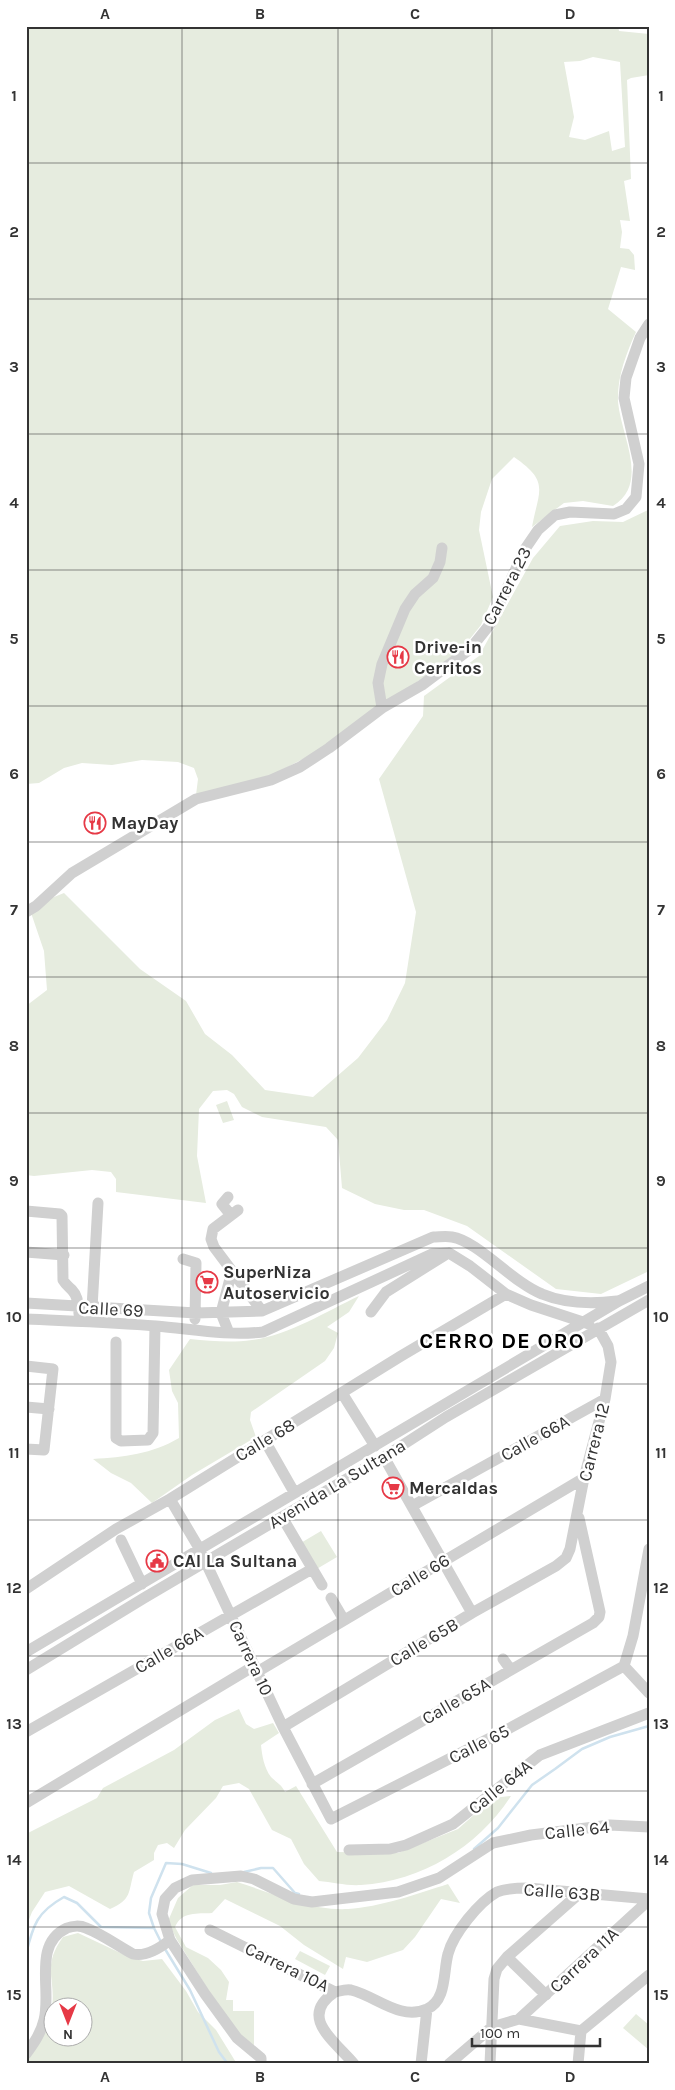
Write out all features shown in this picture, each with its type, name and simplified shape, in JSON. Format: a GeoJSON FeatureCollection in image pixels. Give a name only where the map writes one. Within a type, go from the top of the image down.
{"type":"FeatureCollection","features":[{"type":"Feature","properties":{"kind":"street","name":"Carrera 23"},"geometry":{"type":"LineString","coordinates":[[26,912],[50,894],[72,873],[196,799],[271,780],[300,766],[330,748],[382,708],[422,685],[470,649],[491,623],[525,549],[538,530],[555,515],[570,512],[614,514],[626,509],[636,497],[639,464],[624,398],[626,378],[640,338],[649,324]]}},
{"type":"Feature","properties":{"kind":"street"},"geometry":{"type":"LineString","coordinates":[[382,708],[378,683],[382,664],[405,609],[415,594],[433,578],[440,562],[442,548]]}},
{"type":"Feature","properties":{"kind":"street"},"geometry":{"type":"LineString","coordinates":[[228,1197],[222,1204],[234,1212],[213,1229],[211,1239],[214,1247],[262,1311],[433,1237],[454,1237],[467,1243],[520,1283],[542,1294],[590,1304],[619,1301]]}},
{"type":"Feature","properties":{"kind":"street"},"geometry":{"type":"LineString","coordinates":[[92,1308],[98,1203]]}},
{"type":"Feature","properties":{"kind":"street"},"geometry":{"type":"LineString","coordinates":[[26,1211],[60,1214],[62,1216],[63,1280],[72,1290],[78,1304],[79,1322]]}},
{"type":"Feature","properties":{"kind":"street"},"geometry":{"type":"LineString","coordinates":[[26,1252],[64,1255]]}},
{"type":"Feature","properties":{"kind":"street"},"geometry":{"type":"LineString","coordinates":[[371,1312],[386,1292],[449,1253],[470,1266],[506,1294],[531,1305],[586,1322],[598,1328]]}},
{"type":"Feature","properties":{"kind":"street","name":"Calle 69"},"geometry":{"type":"LineString","coordinates":[[26,1319],[155,1326],[245,1334],[263,1332],[432,1254],[449,1253]]}},
{"type":"Feature","properties":{"kind":"street"},"geometry":{"type":"LineString","coordinates":[[183,1259],[196,1263],[194,1299],[196,1313],[192,1330]]}},
{"type":"Feature","properties":{"kind":"street"},"geometry":{"type":"LineString","coordinates":[[229,1333],[221,1313],[232,1271]]}},
{"type":"Feature","properties":{"kind":"street"},"geometry":{"type":"LineString","coordinates":[[646,1287],[648,1300]]}},
{"type":"Feature","properties":{"kind":"street","name":"Avenida La Sultana"},"geometry":{"type":"LineString","coordinates":[[26,1652],[294,1492],[646,1287]]}},
{"type":"Feature","properties":{"kind":"street","name":"Calle 68"},"geometry":{"type":"LineString","coordinates":[[26,1589],[116,1529],[170,1499],[401,1356],[506,1294]]}},
{"type":"Feature","properties":{"kind":"street","name":"Avenida La Sultana"},"geometry":{"type":"LineString","coordinates":[[26,1670],[384,1457],[454,1412],[648,1300]]}},
{"type":"Feature","properties":{"kind":"street","name":"Calle 69"},"geometry":{"type":"LineString","coordinates":[[26,1303],[78,1304],[92,1308],[196,1313],[262,1311]]}},
{"type":"Feature","properties":{"kind":"street"},"geometry":{"type":"LineString","coordinates":[[116,1342],[116,1438],[121,1441],[148,1440],[153,1433],[155,1326]]}},
{"type":"Feature","properties":{"kind":"street","name":"Carrera 12"},"geometry":{"type":"LineString","coordinates":[[566,1558],[578,1515],[584,1478],[605,1399],[611,1362],[608,1346],[598,1328]]}},
{"type":"Feature","properties":{"kind":"street"},"geometry":{"type":"LineString","coordinates":[[26,1366],[53,1369],[44,1450],[26,1449]]}},
{"type":"Feature","properties":{"kind":"street"},"geometry":{"type":"LineString","coordinates":[[342,1393],[375,1446]]}},
{"type":"Feature","properties":{"kind":"street","name":"Calle 66A"},"geometry":{"type":"LineString","coordinates":[[412,1506],[605,1399]]}},
{"type":"Feature","properties":{"kind":"street"},"geometry":{"type":"LineString","coordinates":[[26,1407],[49,1409]]}},
{"type":"Feature","properties":{"kind":"street"},"geometry":{"type":"LineString","coordinates":[[265,1441],[294,1492]]}},
{"type":"Feature","properties":{"kind":"street"},"geometry":{"type":"LineString","coordinates":[[384,1457],[444,1560],[472,1613]]}},
{"type":"Feature","properties":{"kind":"street","name":"Calle 66"},"geometry":{"type":"LineString","coordinates":[[26,1803],[255,1669],[344,1620],[584,1478]]}},
{"type":"Feature","properties":{"kind":"street","name":"Carrera 10"},"geometry":{"type":"LineString","coordinates":[[170,1499],[199,1548],[283,1727],[331,1819]]}},
{"type":"Feature","properties":{"kind":"street","name":"Calle 65A"},"geometry":{"type":"LineString","coordinates":[[312,1784],[594,1622],[599,1617],[578,1515]]}},
{"type":"Feature","properties":{"kind":"street"},"geometry":{"type":"LineString","coordinates":[[282,1517],[322,1585]]}},
{"type":"Feature","properties":{"kind":"street"},"geometry":{"type":"LineString","coordinates":[[121,1540],[142,1584]]}},
{"type":"Feature","properties":{"kind":"street"},"geometry":{"type":"LineString","coordinates":[[649,1549],[634,1636],[624,1666],[649,1693]]}},
{"type":"Feature","properties":{"kind":"street","name":"Calle 65B"},"geometry":{"type":"LineString","coordinates":[[283,1727],[472,1613],[556,1566],[566,1558]]}},
{"type":"Feature","properties":{"kind":"street","name":"Calle 66A"},"geometry":{"type":"LineString","coordinates":[[26,1732],[230,1614],[312,1569]]}},
{"type":"Feature","properties":{"kind":"street"},"geometry":{"type":"LineString","coordinates":[[331,1598],[344,1620]]}},
{"type":"Feature","properties":{"kind":"street"},"geometry":{"type":"LineString","coordinates":[[503,1659],[511,1670]]}},
{"type":"Feature","properties":{"kind":"street","name":"Calle 65"},"geometry":{"type":"LineString","coordinates":[[331,1819],[508,1729],[624,1666]]}},
{"type":"Feature","properties":{"kind":"street","name":"Calle 64A"},"geometry":{"type":"LineString","coordinates":[[349,1850],[390,1849],[453,1824],[540,1755],[649,1713]]}},
{"type":"Feature","properties":{"kind":"street","name":"Calle 64"},"geometry":{"type":"LineString","coordinates":[[261,2064],[261,2058],[237,2038],[166,1943],[162,1914],[165,1899],[176,1888],[192,1880],[241,1876],[254,1879],[294,1899],[312,1902],[398,1892],[439,1878],[492,1843],[531,1835],[610,1826],[649,1827]]}},
{"type":"Feature","properties":{"kind":"street","name":"Calle 63B"},"geometry":{"type":"LineString","coordinates":[[427,2009],[440,1997],[448,1953],[456,1937],[471,1915],[487,1899],[498,1892],[512,1888],[528,1888],[649,1900]]}},
{"type":"Feature","properties":{"kind":"street"},"geometry":{"type":"LineString","coordinates":[[490,2064],[494,1979],[498,1969],[508,1957],[581,1892]]}},
{"type":"Feature","properties":{"kind":"street","name":"Carrera 11A"},"geometry":{"type":"LineString","coordinates":[[519,2019],[649,1900]]}},
{"type":"Feature","properties":{"kind":"street"},"geometry":{"type":"LineString","coordinates":[[26,2054],[37,2039],[44,2020],[48,1996],[45,1962],[49,1943],[58,1933],[71,1927],[84,1927],[133,1954],[141,1956],[166,1943]]}},
{"type":"Feature","properties":{"kind":"street","name":"Carrera 10A"},"geometry":{"type":"LineString","coordinates":[[210,1930],[335,1992],[349,1990],[399,2011],[412,2013],[427,2009]]}},
{"type":"Feature","properties":{"kind":"street"},"geometry":{"type":"LineString","coordinates":[[508,1957],[546,1995]]}},
{"type":"Feature","properties":{"kind":"street"},"geometry":{"type":"LineString","coordinates":[[578,2064],[582,2031],[649,1975]]}},
{"type":"Feature","properties":{"kind":"street"},"geometry":{"type":"LineString","coordinates":[[335,1992],[326,1998],[320,2008],[320,2021],[325,2033],[347,2061]]}},
{"type":"Feature","properties":{"kind":"street"},"geometry":{"type":"LineString","coordinates":[[421,2064],[427,2009]]}},
{"type":"Feature","properties":{"kind":"street"},"geometry":{"type":"LineString","coordinates":[[449,2064],[492,2027],[519,2019],[582,2031]]}},
{"type":"Feature","properties":{"kind":"shaded area"},"geometry":{"type":"Polygon","coordinates":[[[26,26],[618,26],[619,31],[649,34],[649,75],[627,80],[631,179],[624,181],[630,221],[620,220],[622,232],[620,248],[629,249],[634,255],[635,270],[621,267],[608,309],[636,332],[623,366],[618,393],[620,415],[632,472],[630,485],[624,496],[613,506],[583,501],[564,503],[532,527],[539,487],[533,473],[514,457],[492,479],[481,512],[479,530],[493,597],[481,625],[461,650],[330,745],[268,777],[196,795],[198,779],[194,768],[178,762],[142,760],[112,765],[82,763],[64,768],[39,783],[26,784],[26,26]],[[593,57],[580,61],[564,62],[574,117],[569,137],[585,140],[609,131],[612,151],[625,147],[620,62],[593,57]]]}},
{"type":"Feature","properties":{"kind":"shaded area"},"geometry":{"type":"Polygon","coordinates":[[[649,507],[649,1271],[601,1294],[556,1289],[467,1226],[424,1210],[404,1210],[375,1204],[342,1188],[338,1140],[326,1127],[262,1117],[242,1107],[234,1094],[227,1090],[213,1091],[199,1109],[197,1156],[206,1203],[116,1192],[116,1179],[111,1172],[92,1170],[34,1176],[26,1175],[26,1006],[47,990],[44,951],[29,907],[64,893],[140,969],[186,1001],[205,1034],[232,1055],[265,1090],[313,1097],[358,1058],[387,1020],[405,983],[416,912],[379,779],[423,716],[424,696],[479,656],[533,558],[560,526],[593,521],[623,522],[648,510],[649,507]]]}},
{"type":"Feature","properties":{"kind":"shaded area"},"geometry":{"type":"Polygon","coordinates":[[[227,1101],[234,1120],[223,1123],[216,1105],[227,1101]]]}},
{"type":"Feature","properties":{"kind":"shaded area"},"geometry":{"type":"Polygon","coordinates":[[[359,1296],[349,1312],[327,1327],[338,1333],[334,1348],[325,1361],[251,1412],[250,1420],[256,1437],[192,1475],[152,1503],[131,1483],[111,1473],[93,1459],[138,1454],[159,1448],[179,1438],[178,1403],[172,1391],[169,1370],[190,1339],[236,1341],[265,1338],[293,1328],[359,1296]]]}},
{"type":"Feature","properties":{"kind":"shaded area"},"geometry":{"type":"Polygon","coordinates":[[[321,1531],[337,1557],[315,1570],[299,1544],[321,1531]]]}},
{"type":"Feature","properties":{"kind":"shaded area"},"geometry":{"type":"Polygon","coordinates":[[[239,1709],[246,1724],[254,1729],[273,1723],[279,1733],[261,1745],[267,1770],[285,1792],[296,1786],[337,1852],[398,1853],[458,1829],[493,1798],[511,1796],[498,1814],[465,1846],[427,1869],[406,1877],[384,1882],[356,1885],[319,1881],[304,1864],[291,1839],[272,1830],[249,1789],[239,1783],[223,1786],[216,1798],[185,1830],[174,1848],[167,1843],[158,1845],[154,1853],[154,1860],[134,1872],[128,1895],[122,1902],[110,1909],[69,1886],[45,1892],[32,1912],[26,1927],[26,1834],[97,1798],[103,1788],[174,1750],[215,1720],[239,1709]]]}},
{"type":"Feature","properties":{"kind":"shaded area"},"geometry":{"type":"Polygon","coordinates":[[[237,1882],[306,1904],[334,1909],[360,1908],[386,1903],[448,1884],[460,1903],[441,1899],[415,1937],[403,1950],[367,1962],[346,1957],[343,1969],[304,1945],[280,1926],[225,1899],[212,1913],[190,1914],[182,1918],[175,1927],[186,1947],[208,1958],[221,1970],[229,1982],[226,2000],[233,2000],[233,2011],[254,2011],[254,2046],[230,2025],[176,1938],[168,1921],[178,1898],[193,1885],[220,1885],[237,1882]]]}},
{"type":"Feature","properties":{"kind":"shaded area"},"geometry":{"type":"Polygon","coordinates":[[[78,1933],[129,1957],[143,1961],[162,1959],[186,1991],[198,2012],[216,2030],[237,2064],[26,2064],[29,2053],[42,2031],[42,2048],[92,2048],[92,1998],[53,1998],[51,1966],[56,1948],[63,1937],[78,1933]]]}},
{"type":"Feature","properties":{"kind":"shaded area"},"geometry":{"type":"Polygon","coordinates":[[[300,1951],[330,1966],[325,1975],[295,1959],[300,1951]]]}},
{"type":"Feature","properties":{"kind":"shaded area"},"geometry":{"type":"Polygon","coordinates":[[[636,2014],[649,2025],[649,2050],[623,2028],[636,2014]]]}},
{"type":"Feature","properties":{"kind":"waterway"},"geometry":{"type":"LineString","coordinates":[[474,1849],[498,1828],[532,1785],[582,1749],[610,1737],[649,1726]]}},
{"type":"Feature","properties":{"kind":"waterway"},"geometry":{"type":"LineString","coordinates":[[26,1954],[31,1935],[38,1920],[48,1908],[64,1897],[77,1903],[101,1927],[154,1928],[149,1913],[151,1898],[166,1863],[182,1864],[211,1873]]}},
{"type":"Feature","properties":{"kind":"waterway"},"geometry":{"type":"LineString","coordinates":[[244,1872],[261,1868],[273,1868],[295,1893],[299,1894]]}},
{"type":"Feature","properties":{"kind":"waterway"},"geometry":{"type":"LineString","coordinates":[[154,1928],[161,1942]]}},
{"type":"Feature","properties":{"kind":"waterway"},"geometry":{"type":"LineString","coordinates":[[165,1949],[190,1990],[219,2052],[228,2064]]}},
{"type":"Feature","properties":{"kind":"place","name":"Drive-in Cerritos"},"geometry":{"type":"Point","coordinates":[398,657]}},
{"type":"Feature","properties":{"kind":"place","name":"MayDay"},"geometry":{"type":"Point","coordinates":[95,823]}},
{"type":"Feature","properties":{"kind":"place","name":"SuperNiza Autoservicio"},"geometry":{"type":"Point","coordinates":[207,1282]}},
{"type":"Feature","properties":{"kind":"place","name":"Mercaldas"},"geometry":{"type":"Point","coordinates":[393,1488]}},
{"type":"Feature","properties":{"kind":"place","name":"CAI La Sultana"},"geometry":{"type":"Point","coordinates":[157,1561]}},
{"type":"Feature","properties":{"kind":"district","name":"CERRO DE ORO"},"geometry":{"type":"Point","coordinates":[502,1341]}}]}
